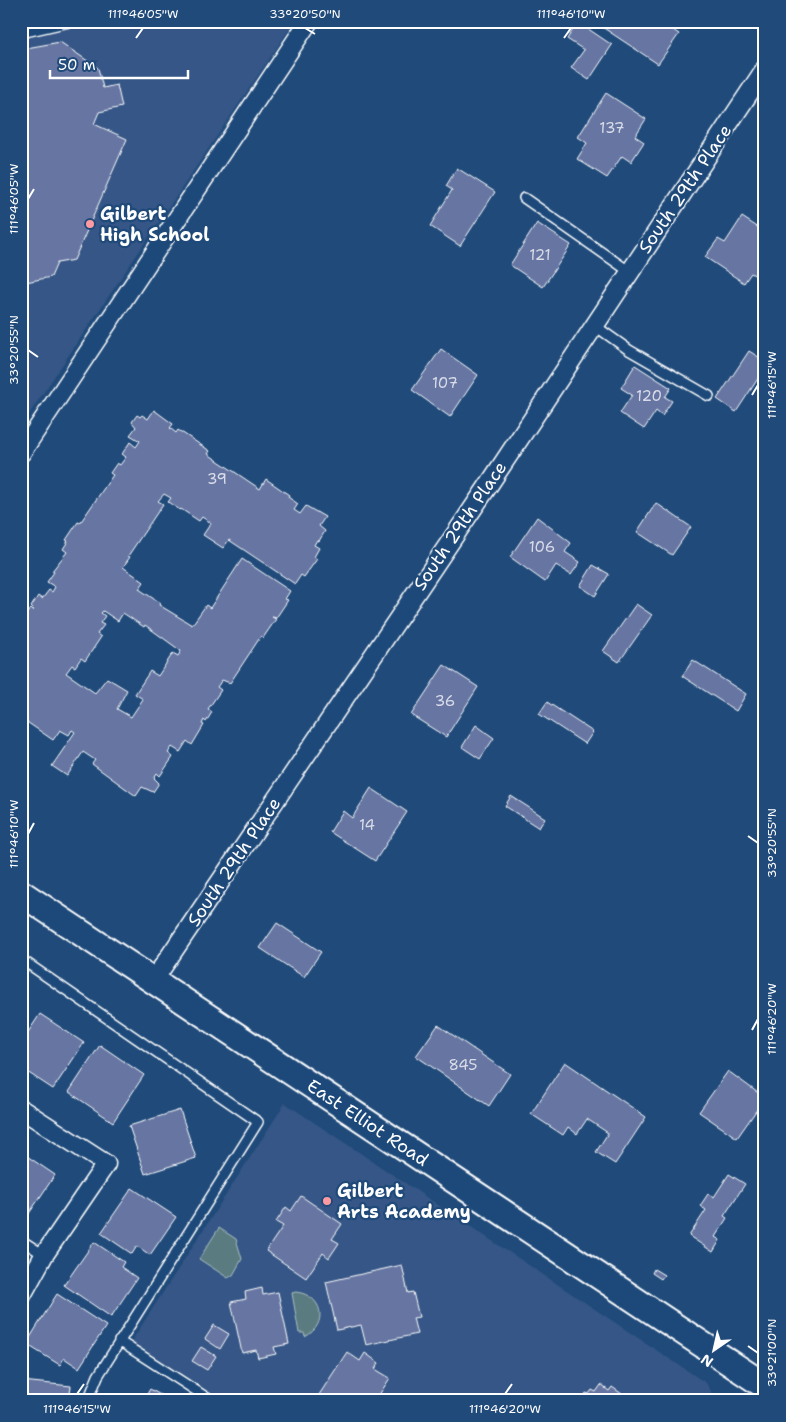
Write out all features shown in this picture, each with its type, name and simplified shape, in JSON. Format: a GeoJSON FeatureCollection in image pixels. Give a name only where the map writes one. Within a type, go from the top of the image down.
{"type":"FeatureCollection","features":[{"type":"Feature","properties":{"kind":"main road","name":"East Elliot Road"},"geometry":{"type":"LineString","coordinates":[[21,893],[760,1387]]}},
{"type":"Feature","properties":{"kind":"street"},"geometry":{"type":"LineString","coordinates":[[21,453],[309,21]]}},
{"type":"Feature","properties":{"kind":"street","name":"South 29th Place"},"geometry":{"type":"LineString","coordinates":[[153,981],[486,489],[765,69]]}},
{"type":"Feature","properties":{"kind":"street"},"geometry":{"type":"LineString","coordinates":[[21,1109],[106,1164],[44,1255],[21,1297]]}},
{"type":"Feature","properties":{"kind":"lane"},"geometry":{"type":"LineString","coordinates":[[21,32],[74,21]]}},
{"type":"Feature","properties":{"kind":"lane"},"geometry":{"type":"LineString","coordinates":[[524,198],[630,272]]}},
{"type":"Feature","properties":{"kind":"lane"},"geometry":{"type":"LineString","coordinates":[[594,325],[629,350],[709,396]]}},
{"type":"Feature","properties":{"kind":"lane"},"geometry":{"type":"LineString","coordinates":[[21,959],[258,1122],[98,1376],[91,1393],[91,1401]]}},
{"type":"Feature","properties":{"kind":"lane"},"geometry":{"type":"LineString","coordinates":[[21,1240],[44,1255]]}},
{"type":"Feature","properties":{"kind":"lane"},"geometry":{"type":"LineString","coordinates":[[120,1341],[212,1401]]}},
{"type":"Feature","properties":{"kind":"shaded area","name":"Gilbert High School"},"geometry":{"type":"Polygon","coordinates":[[[21,21],[295,21],[21,426],[21,21]]]}},
{"type":"Feature","properties":{"kind":"shaded area","name":"Gilbert Arts Academy"},"geometry":{"type":"Polygon","coordinates":[[[285,1103],[706,1383],[713,1397],[712,1401],[224,1401],[131,1342],[285,1103]]]}},
{"type":"Feature","properties":{"kind":"green space"},"geometry":{"type":"Polygon","coordinates":[[[219,1228],[236,1239],[242,1259],[233,1275],[228,1278],[199,1259],[219,1228]]]}},
{"type":"Feature","properties":{"kind":"green space"},"geometry":{"type":"Polygon","coordinates":[[[296,1292],[312,1298],[320,1311],[318,1325],[305,1337],[304,1333],[299,1333],[292,1293],[296,1292]]]}},
{"type":"Feature","properties":{"kind":"building"},"geometry":{"type":"Polygon","coordinates":[[[593,21],[632,21],[641,28],[646,21],[660,21],[679,34],[658,64],[593,21]]]}},
{"type":"Feature","properties":{"kind":"building"},"geometry":{"type":"Polygon","coordinates":[[[578,22],[612,45],[589,80],[571,68],[584,50],[567,39],[578,22]]]}},
{"type":"Feature","properties":{"kind":"building"},"geometry":{"type":"Polygon","coordinates":[[[60,42],[98,68],[103,88],[117,85],[122,107],[99,112],[94,124],[127,139],[74,260],[57,263],[51,277],[21,283],[21,49],[60,42]]]}},
{"type":"Feature","properties":{"kind":"building"},"geometry":{"type":"Polygon","coordinates":[[[606,93],[646,119],[635,136],[644,142],[631,162],[622,156],[607,178],[577,159],[587,143],[578,137],[606,93]]]}},
{"type":"Feature","properties":{"kind":"building"},"geometry":{"type":"Polygon","coordinates":[[[457,168],[495,192],[460,246],[430,226],[452,190],[446,186],[457,168]]]}},
{"type":"Feature","properties":{"kind":"building"},"geometry":{"type":"Polygon","coordinates":[[[742,217],[765,232],[765,266],[758,277],[751,273],[744,283],[705,257],[718,239],[725,243],[742,217]]]}},
{"type":"Feature","properties":{"kind":"building"},"geometry":{"type":"Polygon","coordinates":[[[537,223],[571,245],[543,287],[510,265],[537,223]]]}},
{"type":"Feature","properties":{"kind":"building"},"geometry":{"type":"Polygon","coordinates":[[[441,349],[478,375],[450,417],[412,390],[441,349]]]}},
{"type":"Feature","properties":{"kind":"building"},"geometry":{"type":"Polygon","coordinates":[[[749,351],[765,361],[765,368],[736,412],[717,399],[749,351]]]}},
{"type":"Feature","properties":{"kind":"building"},"geometry":{"type":"Polygon","coordinates":[[[635,365],[671,388],[665,397],[672,401],[662,416],[656,411],[644,429],[620,413],[632,395],[621,388],[635,365]]]}},
{"type":"Feature","properties":{"kind":"building"},"geometry":{"type":"Polygon","coordinates":[[[154,410],[173,424],[170,428],[176,433],[178,430],[210,451],[208,454],[260,489],[266,479],[289,495],[288,497],[298,504],[294,510],[300,514],[306,506],[325,517],[319,526],[325,531],[314,545],[319,548],[314,557],[317,559],[304,577],[301,575],[295,584],[229,540],[223,548],[203,535],[211,523],[202,517],[199,521],[180,510],[168,502],[171,498],[164,494],[158,501],[163,504],[128,556],[130,557],[123,567],[144,582],[139,589],[160,603],[159,605],[192,625],[206,605],[210,608],[242,559],[290,591],[285,599],[288,600],[276,618],[272,617],[276,619],[263,638],[261,636],[230,683],[222,680],[217,687],[221,690],[208,709],[212,712],[206,722],[204,720],[202,724],[204,725],[192,745],[187,741],[180,752],[172,747],[168,753],[173,757],[160,776],[157,773],[154,778],[159,783],[153,792],[142,787],[136,796],[92,764],[95,760],[83,752],[67,776],[52,766],[75,732],[72,730],[69,735],[60,730],[53,740],[21,718],[21,638],[25,633],[21,630],[27,623],[22,620],[30,609],[32,611],[31,607],[38,596],[42,599],[49,590],[52,592],[55,587],[47,582],[54,572],[52,571],[67,552],[63,549],[68,541],[66,540],[113,475],[110,473],[117,463],[120,465],[126,457],[122,454],[130,442],[136,447],[140,441],[130,435],[136,427],[132,422],[137,415],[140,417],[142,415],[148,419],[154,410]],[[103,611],[101,613],[105,616],[100,623],[104,625],[97,634],[101,637],[85,661],[81,658],[75,667],[72,665],[66,673],[95,693],[107,678],[127,690],[117,709],[131,717],[143,699],[135,694],[150,671],[158,676],[173,653],[178,656],[181,651],[145,625],[144,627],[123,613],[118,621],[103,611]]]}},
{"type":"Feature","properties":{"kind":"building"},"geometry":{"type":"Polygon","coordinates":[[[656,503],[691,527],[672,555],[637,532],[656,503]]]}},
{"type":"Feature","properties":{"kind":"building"},"geometry":{"type":"Polygon","coordinates":[[[537,517],[571,543],[565,552],[580,562],[571,575],[556,565],[545,582],[510,557],[537,517]]]}},
{"type":"Feature","properties":{"kind":"building"},"geometry":{"type":"Polygon","coordinates":[[[593,565],[609,574],[595,596],[580,586],[593,565]]]}},
{"type":"Feature","properties":{"kind":"building"},"geometry":{"type":"Polygon","coordinates":[[[636,604],[652,615],[619,662],[603,651],[636,604]]]}},
{"type":"Feature","properties":{"kind":"building"},"geometry":{"type":"Polygon","coordinates":[[[693,660],[746,694],[736,711],[682,676],[693,660]]]}},
{"type":"Feature","properties":{"kind":"building"},"geometry":{"type":"Polygon","coordinates":[[[444,665],[478,687],[446,737],[411,715],[444,665]]]}},
{"type":"Feature","properties":{"kind":"building"},"geometry":{"type":"Polygon","coordinates":[[[547,702],[593,732],[585,744],[539,714],[547,702]]]}},
{"type":"Feature","properties":{"kind":"building"},"geometry":{"type":"Polygon","coordinates":[[[476,725],[494,738],[480,759],[462,747],[476,725]]]}},
{"type":"Feature","properties":{"kind":"building"},"geometry":{"type":"Polygon","coordinates":[[[371,788],[407,812],[375,861],[330,832],[343,811],[352,818],[371,788]]]}},
{"type":"Feature","properties":{"kind":"building"},"geometry":{"type":"Polygon","coordinates":[[[511,796],[545,818],[539,828],[505,806],[511,796]]]}},
{"type":"Feature","properties":{"kind":"building"},"geometry":{"type":"Polygon","coordinates":[[[277,923],[321,952],[304,977],[260,948],[277,923]]]}},
{"type":"Feature","properties":{"kind":"building"},"geometry":{"type":"Polygon","coordinates":[[[21,1004],[26,1007],[21,1015],[21,1004]]]}},
{"type":"Feature","properties":{"kind":"building"},"geometry":{"type":"Polygon","coordinates":[[[40,1014],[84,1043],[53,1089],[21,1068],[21,1043],[40,1014]]]}},
{"type":"Feature","properties":{"kind":"building"},"geometry":{"type":"Polygon","coordinates":[[[438,1025],[510,1074],[489,1106],[416,1056],[438,1025]]]}},
{"type":"Feature","properties":{"kind":"building"},"geometry":{"type":"Polygon","coordinates":[[[100,1045],[144,1075],[113,1122],[69,1092],[100,1045]]]}},
{"type":"Feature","properties":{"kind":"building"},"geometry":{"type":"Polygon","coordinates":[[[565,1062],[646,1117],[615,1164],[596,1152],[608,1133],[587,1119],[577,1134],[568,1127],[563,1135],[531,1114],[565,1062]]]}},
{"type":"Feature","properties":{"kind":"building"},"geometry":{"type":"Polygon","coordinates":[[[728,1071],[765,1098],[737,1138],[699,1112],[728,1071]]]}},
{"type":"Feature","properties":{"kind":"building"},"geometry":{"type":"Polygon","coordinates":[[[180,1110],[196,1158],[145,1174],[129,1126],[180,1110]]]}},
{"type":"Feature","properties":{"kind":"building"},"geometry":{"type":"Polygon","coordinates":[[[21,1152],[55,1175],[26,1218],[21,1215],[21,1152]]]}},
{"type":"Feature","properties":{"kind":"building"},"geometry":{"type":"Polygon","coordinates":[[[729,1174],[745,1184],[724,1216],[727,1218],[715,1237],[720,1240],[713,1252],[689,1236],[706,1210],[700,1206],[708,1194],[714,1197],[729,1174]]]}},
{"type":"Feature","properties":{"kind":"building"},"geometry":{"type":"Polygon","coordinates":[[[132,1188],[176,1217],[150,1255],[137,1246],[132,1254],[101,1233],[132,1188]]]}},
{"type":"Feature","properties":{"kind":"building"},"geometry":{"type":"Polygon","coordinates":[[[301,1196],[342,1224],[332,1239],[339,1243],[329,1258],[323,1253],[306,1278],[266,1251],[283,1226],[276,1222],[286,1207],[291,1211],[301,1196]]]}},
{"type":"Feature","properties":{"kind":"building"},"geometry":{"type":"Polygon","coordinates":[[[94,1242],[124,1262],[121,1267],[137,1278],[111,1317],[64,1285],[94,1242]]]}},
{"type":"Feature","properties":{"kind":"building"},"geometry":{"type":"Polygon","coordinates":[[[402,1265],[408,1293],[413,1292],[419,1317],[413,1318],[417,1334],[366,1345],[361,1325],[337,1330],[326,1282],[402,1265]]]}},
{"type":"Feature","properties":{"kind":"building"},"geometry":{"type":"Polygon","coordinates":[[[654,1269],[664,1275],[661,1279],[652,1273],[654,1269]]]}},
{"type":"Feature","properties":{"kind":"building"},"geometry":{"type":"Polygon","coordinates":[[[262,1288],[263,1295],[278,1292],[289,1344],[274,1347],[276,1354],[258,1358],[256,1350],[242,1353],[231,1302],[246,1299],[245,1292],[262,1288]]]}},
{"type":"Feature","properties":{"kind":"building"},"geometry":{"type":"Polygon","coordinates":[[[57,1294],[106,1326],[79,1368],[64,1358],[60,1365],[26,1344],[57,1294]]]}},
{"type":"Feature","properties":{"kind":"building"},"geometry":{"type":"Polygon","coordinates":[[[214,1325],[229,1334],[220,1349],[205,1339],[214,1325]]]}},
{"type":"Feature","properties":{"kind":"building"},"geometry":{"type":"Polygon","coordinates":[[[201,1347],[216,1356],[207,1370],[192,1361],[201,1347]]]}},
{"type":"Feature","properties":{"kind":"building"},"geometry":{"type":"Polygon","coordinates":[[[347,1352],[360,1361],[365,1353],[379,1363],[375,1369],[390,1378],[375,1401],[315,1401],[347,1352]]]}},
{"type":"Feature","properties":{"kind":"building"},"geometry":{"type":"Polygon","coordinates":[[[22,1381],[71,1386],[69,1401],[21,1401],[22,1381]]]}},
{"type":"Feature","properties":{"kind":"building"},"geometry":{"type":"Polygon","coordinates":[[[601,1385],[609,1391],[612,1387],[632,1401],[581,1401],[586,1393],[589,1394],[592,1390],[596,1392],[601,1385]]]}},
{"type":"Feature","properties":{"kind":"building"},"geometry":{"type":"Polygon","coordinates":[[[150,1389],[171,1401],[143,1401],[150,1389]]]}},
{"type":"Feature","properties":{"kind":"place","name":"Gilbert High School"},"geometry":{"type":"Point","coordinates":[90,224]}},
{"type":"Feature","properties":{"kind":"place","name":"Gilbert Arts Academy"},"geometry":{"type":"Point","coordinates":[327,1201]}}]}
